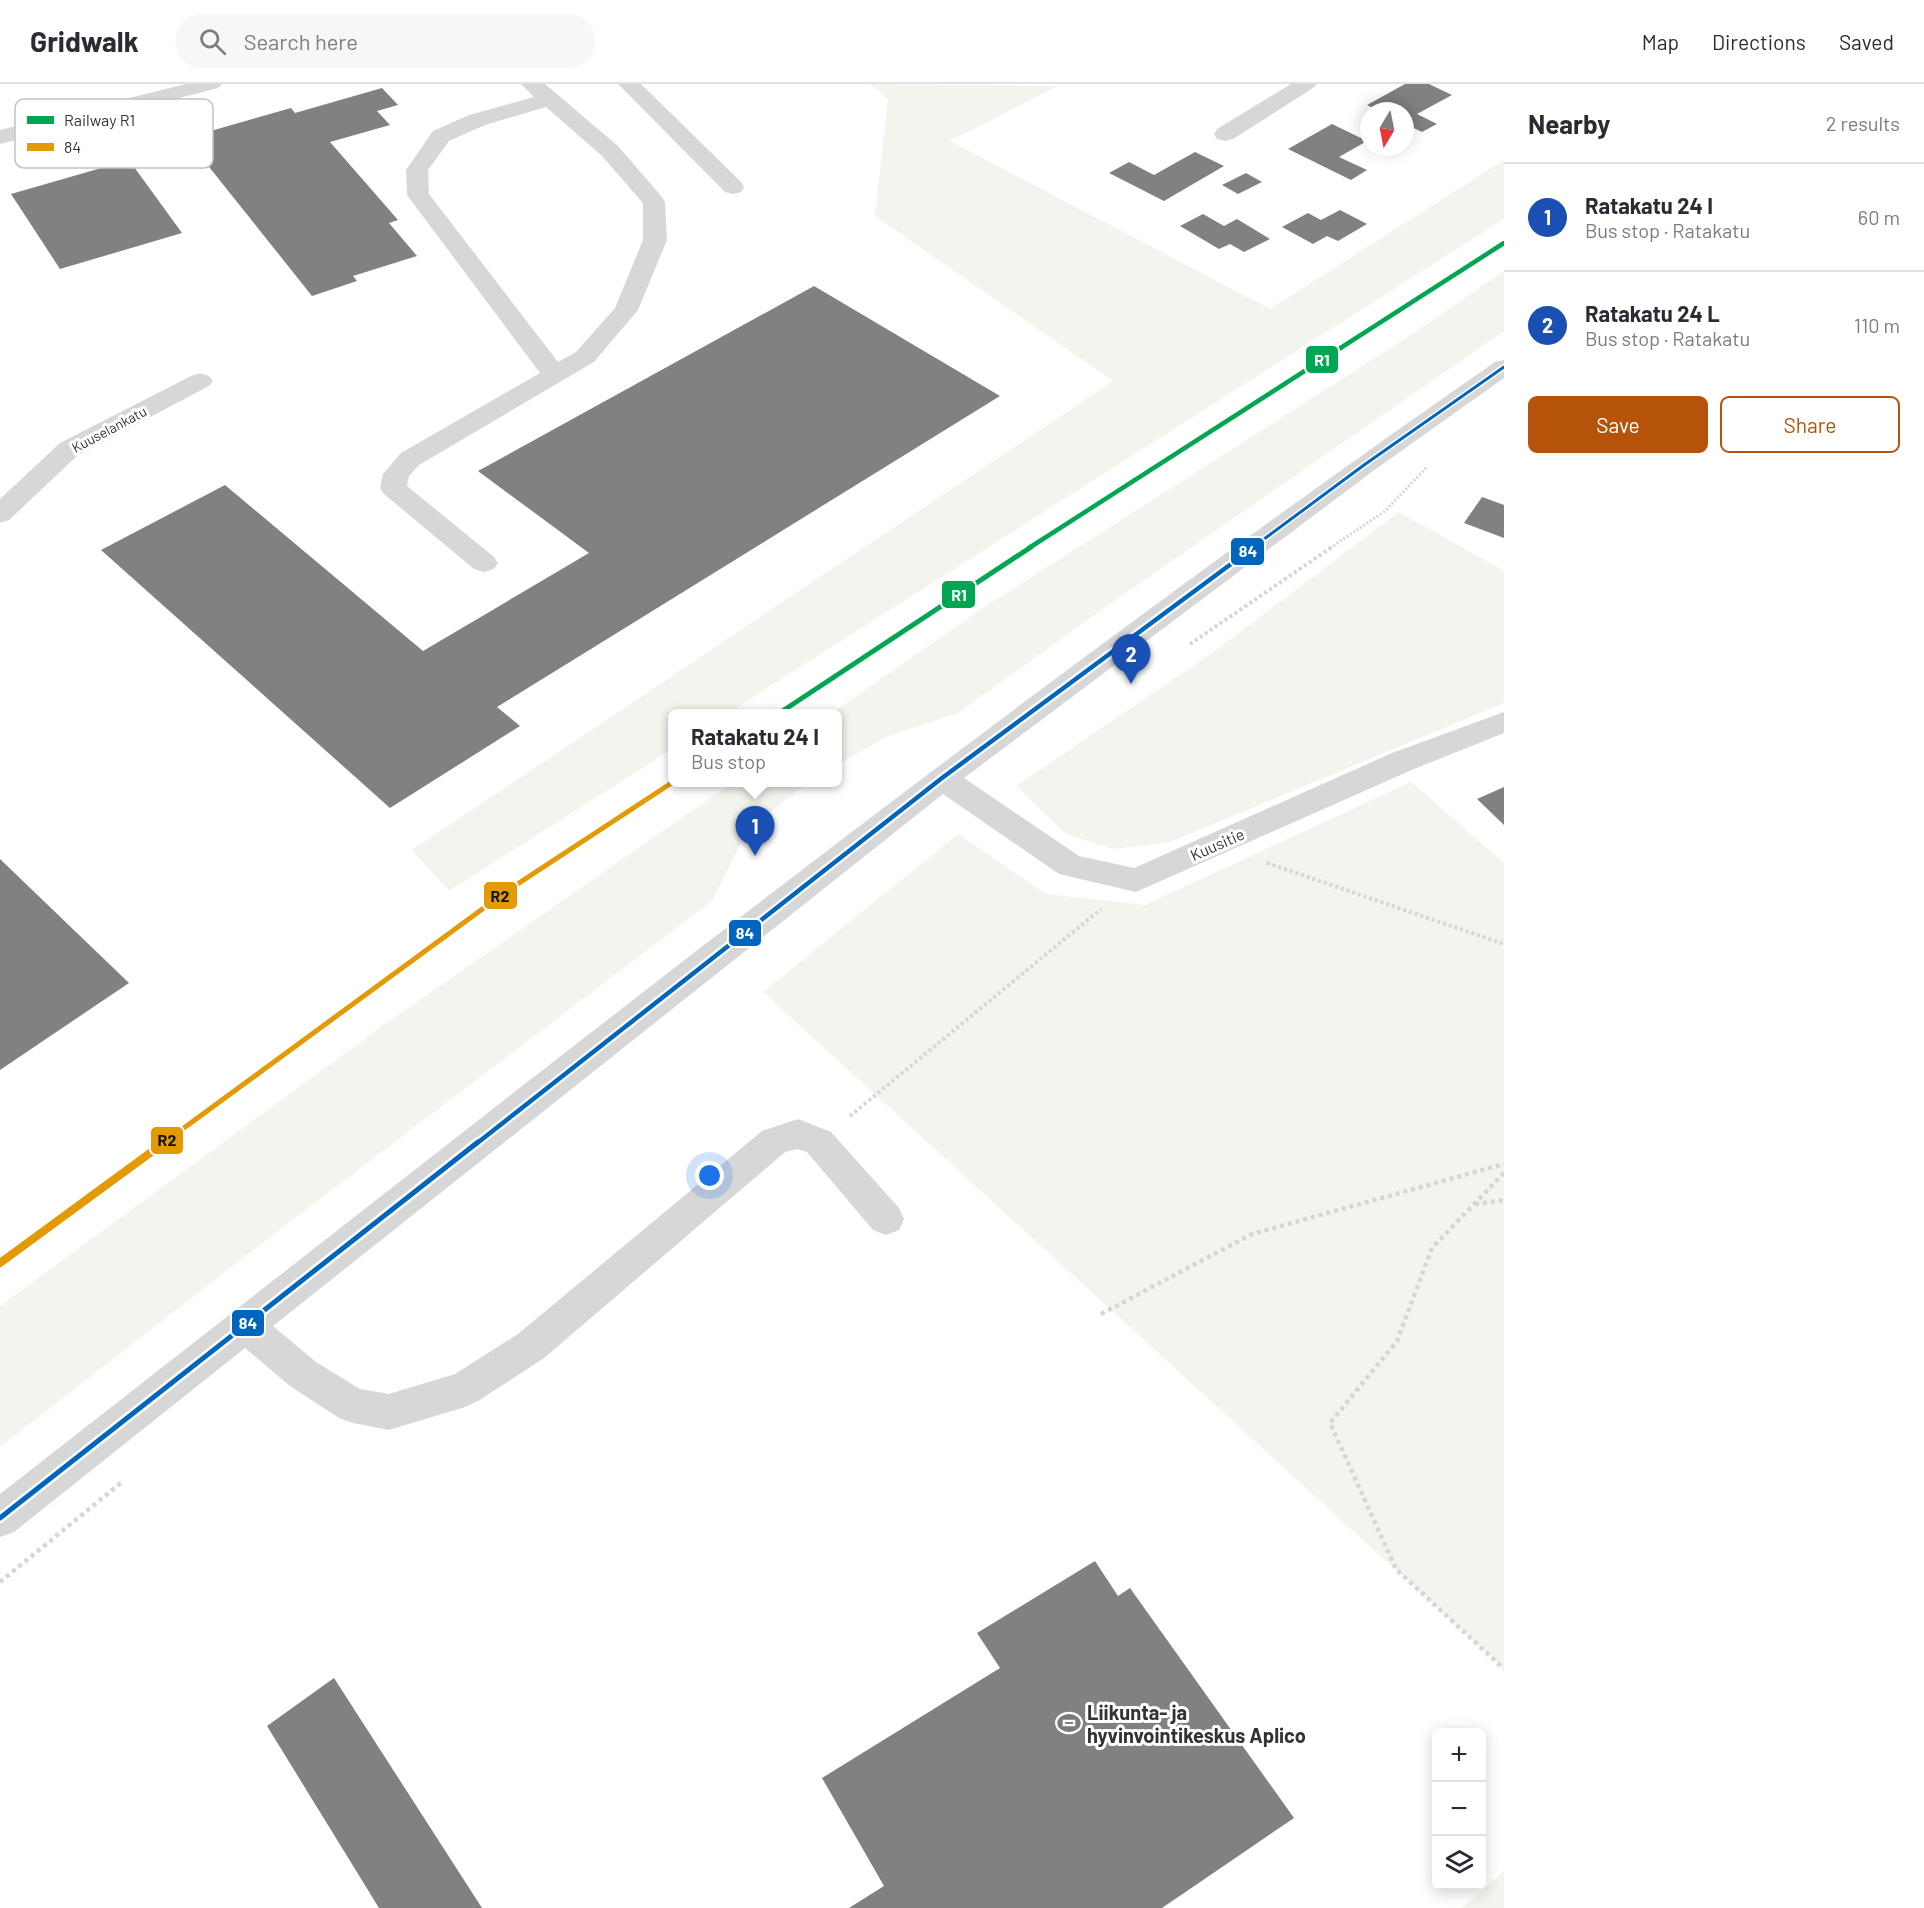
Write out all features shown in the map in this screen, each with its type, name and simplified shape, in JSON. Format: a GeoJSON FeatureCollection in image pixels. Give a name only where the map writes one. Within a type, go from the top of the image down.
{"type":"FeatureCollection","features":[{"type":"Feature","properties":{"kind":"street"},"geometry":{"type":"LineString","coordinates":[[137,99],[177,88],[211,84]]}},
{"type":"Feature","properties":{"kind":"street"},"geometry":{"type":"LineString","coordinates":[[629,84],[733,187]]}},
{"type":"Feature","properties":{"kind":"street"},"geometry":{"type":"LineString","coordinates":[[1225,134],[1306,84]]}},
{"type":"Feature","properties":{"kind":"street"},"geometry":{"type":"LineString","coordinates":[[484,563],[393,488],[396,474],[410,459],[555,375],[585,357],[626,310],[655,240],[654,202],[610,151],[541,92],[441,136],[417,170],[418,195],[555,375]]}},
{"type":"Feature","properties":{"kind":"street"},"geometry":{"type":"LineString","coordinates":[[0,137],[15,133]]}},
{"type":"Feature","properties":{"kind":"street"},"geometry":{"type":"LineString","coordinates":[[0,1518],[942,778],[1364,465],[1504,367]]}},
{"type":"Feature","properties":{"kind":"street","name":"Kuuselankatu"},"geometry":{"type":"LineString","coordinates":[[0,514],[69,449],[200,381]]}},
{"type":"Feature","properties":{"kind":"street","name":"Kuusitie"},"geometry":{"type":"LineString","coordinates":[[1136,880],[1403,761],[1504,722]]}},
{"type":"Feature","properties":{"kind":"street"},"geometry":{"type":"LineString","coordinates":[[942,778],[1070,866],[1136,880]]}},
{"type":"Feature","properties":{"kind":"street"},"geometry":{"type":"LineString","coordinates":[[245,1325],[303,1374],[353,1405],[389,1412],[465,1389],[531,1346],[774,1141],[798,1134],[819,1142],[886,1219]]}},
{"type":"Feature","properties":{"kind":"path"},"geometry":{"type":"LineString","coordinates":[[1189,644],[1385,511],[1434,459]]}},
{"type":"Feature","properties":{"kind":"path"},"geometry":{"type":"LineString","coordinates":[[1215,845],[1504,944]]}},
{"type":"Feature","properties":{"kind":"path"},"geometry":{"type":"LineString","coordinates":[[819,1142],[1136,880]]}},
{"type":"Feature","properties":{"kind":"path"},"geometry":{"type":"LineString","coordinates":[[1101,1314],[1252,1234],[1504,1164]]}},
{"type":"Feature","properties":{"kind":"path"},"geometry":{"type":"LineString","coordinates":[[1504,1173],[1432,1248],[1397,1341],[1330,1423],[1396,1569],[1504,1669]]}},
{"type":"Feature","properties":{"kind":"path"},"geometry":{"type":"LineString","coordinates":[[1474,1204],[1504,1200]]}},
{"type":"Feature","properties":{"kind":"path"},"geometry":{"type":"LineString","coordinates":[[0,1582],[126,1479]]}},
{"type":"Feature","properties":{"kind":"shaded area"},"geometry":{"type":"Polygon","coordinates":[[[870,84],[1058,86],[950,141],[1270,309],[1504,160],[1504,219],[734,709],[668,709],[668,752],[449,891],[412,850],[1113,381],[875,216],[888,99],[870,84]]]}},
{"type":"Feature","properties":{"kind":"shaded area"},"geometry":{"type":"Polygon","coordinates":[[[1504,271],[1504,331],[1104,608],[958,713],[888,736],[842,762],[842,709],[838,709],[980,610],[1414,333],[1504,271]]]}},
{"type":"Feature","properties":{"kind":"shaded area"},"geometry":{"type":"Polygon","coordinates":[[[1399,512],[1504,571],[1504,703],[1170,842],[1113,849],[1066,834],[1016,786],[1215,651],[1399,512]]]}},
{"type":"Feature","properties":{"kind":"shaded area"},"geometry":{"type":"Polygon","coordinates":[[[1411,782],[1504,863],[1504,1669],[763,992],[958,834],[1046,894],[1145,905],[1411,782]]]}},
{"type":"Feature","properties":{"kind":"shaded area"},"geometry":{"type":"Polygon","coordinates":[[[726,787],[802,787],[747,831],[712,901],[288,1223],[0,1447],[0,1306],[385,1024],[726,787]]]}},
{"type":"Feature","properties":{"kind":"shaded area"},"geometry":{"type":"Polygon","coordinates":[[[1504,1871],[1504,1908],[1462,1908],[1482,1890],[1486,1890],[1486,1887],[1504,1871]]]}},
{"type":"Feature","properties":{"kind":"building"},"geometry":{"type":"Polygon","coordinates":[[[1405,84],[1429,84],[1452,95],[1417,114],[1437,124],[1422,132],[1414,128],[1414,102],[1372,102],[1405,84]]]}},
{"type":"Feature","properties":{"kind":"building"},"geometry":{"type":"Polygon","coordinates":[[[382,88],[398,105],[377,111],[390,125],[330,142],[398,220],[389,223],[417,256],[353,276],[357,281],[312,296],[210,168],[213,168],[213,130],[291,108],[295,113],[382,88]]]}},
{"type":"Feature","properties":{"kind":"building"},"geometry":{"type":"Polygon","coordinates":[[[1332,124],[1360,138],[1360,145],[1339,157],[1367,170],[1351,180],[1288,149],[1332,124]]]}},
{"type":"Feature","properties":{"kind":"building"},"geometry":{"type":"Polygon","coordinates":[[[1195,152],[1224,166],[1164,201],[1109,173],[1129,162],[1154,175],[1195,152]]]}},
{"type":"Feature","properties":{"kind":"building"},"geometry":{"type":"Polygon","coordinates":[[[101,168],[135,168],[182,233],[60,269],[11,194],[101,168]]]}},
{"type":"Feature","properties":{"kind":"building"},"geometry":{"type":"Polygon","coordinates":[[[1246,173],[1262,182],[1238,194],[1222,185],[1246,173]]]}},
{"type":"Feature","properties":{"kind":"building"},"geometry":{"type":"Polygon","coordinates":[[[1340,210],[1367,224],[1338,241],[1327,236],[1313,244],[1282,227],[1308,213],[1321,220],[1340,210]]]}},
{"type":"Feature","properties":{"kind":"building"},"geometry":{"type":"Polygon","coordinates":[[[1203,214],[1224,226],[1237,219],[1270,239],[1244,252],[1230,244],[1219,249],[1180,226],[1203,214]]]}},
{"type":"Feature","properties":{"kind":"building"},"geometry":{"type":"Polygon","coordinates":[[[814,286],[1000,396],[497,707],[520,726],[390,808],[101,550],[225,485],[423,651],[589,553],[478,471],[814,286]]]}},
{"type":"Feature","properties":{"kind":"building"},"geometry":{"type":"Polygon","coordinates":[[[1482,497],[1504,505],[1504,538],[1464,523],[1482,497]]]}},
{"type":"Feature","properties":{"kind":"building"},"geometry":{"type":"Polygon","coordinates":[[[1504,787],[1504,825],[1477,799],[1504,787]]]}},
{"type":"Feature","properties":{"kind":"building"},"geometry":{"type":"Polygon","coordinates":[[[0,859],[129,983],[0,1070],[0,859]]]}},
{"type":"Feature","properties":{"kind":"building","name":"Liikunta- ja hyvinvointikeskus Aplico"},"geometry":{"type":"Polygon","coordinates":[[[1095,1561],[1118,1596],[1130,1588],[1294,1818],[1162,1908],[849,1908],[884,1886],[822,1778],[1000,1668],[977,1633],[1095,1561]]]}},
{"type":"Feature","properties":{"kind":"building"},"geometry":{"type":"Polygon","coordinates":[[[334,1678],[482,1908],[379,1908],[267,1726],[334,1678]]]}},
{"type":"Feature","properties":{"kind":"rail line","name":"R1"},"geometry":{"type":"LineString","coordinates":[[786,709],[1072,520],[1504,243]]}},
{"type":"Feature","properties":{"kind":"transit line","name":"84"},"geometry":{"type":"LineString","coordinates":[[0,1518],[942,778],[1364,465],[1504,367]]}},
{"type":"Feature","properties":{"kind":"transit line","name":"R2"},"geometry":{"type":"LineString","coordinates":[[0,1263],[507,891],[668,785]]}},
{"type":"Feature","properties":{"kind":"place","name":"Ratakatu 24 L"},"geometry":{"type":"Point","coordinates":[1131,684]}},
{"type":"Feature","properties":{"kind":"place","name":"Ratakatu 24 I"},"geometry":{"type":"Point","coordinates":[755,856]}},
{"type":"Feature","properties":{"kind":"place","name":"Liikunta- ja hyvinvointikeskus Aplico"},"geometry":{"type":"Point","coordinates":[1069,1723]}}]}
